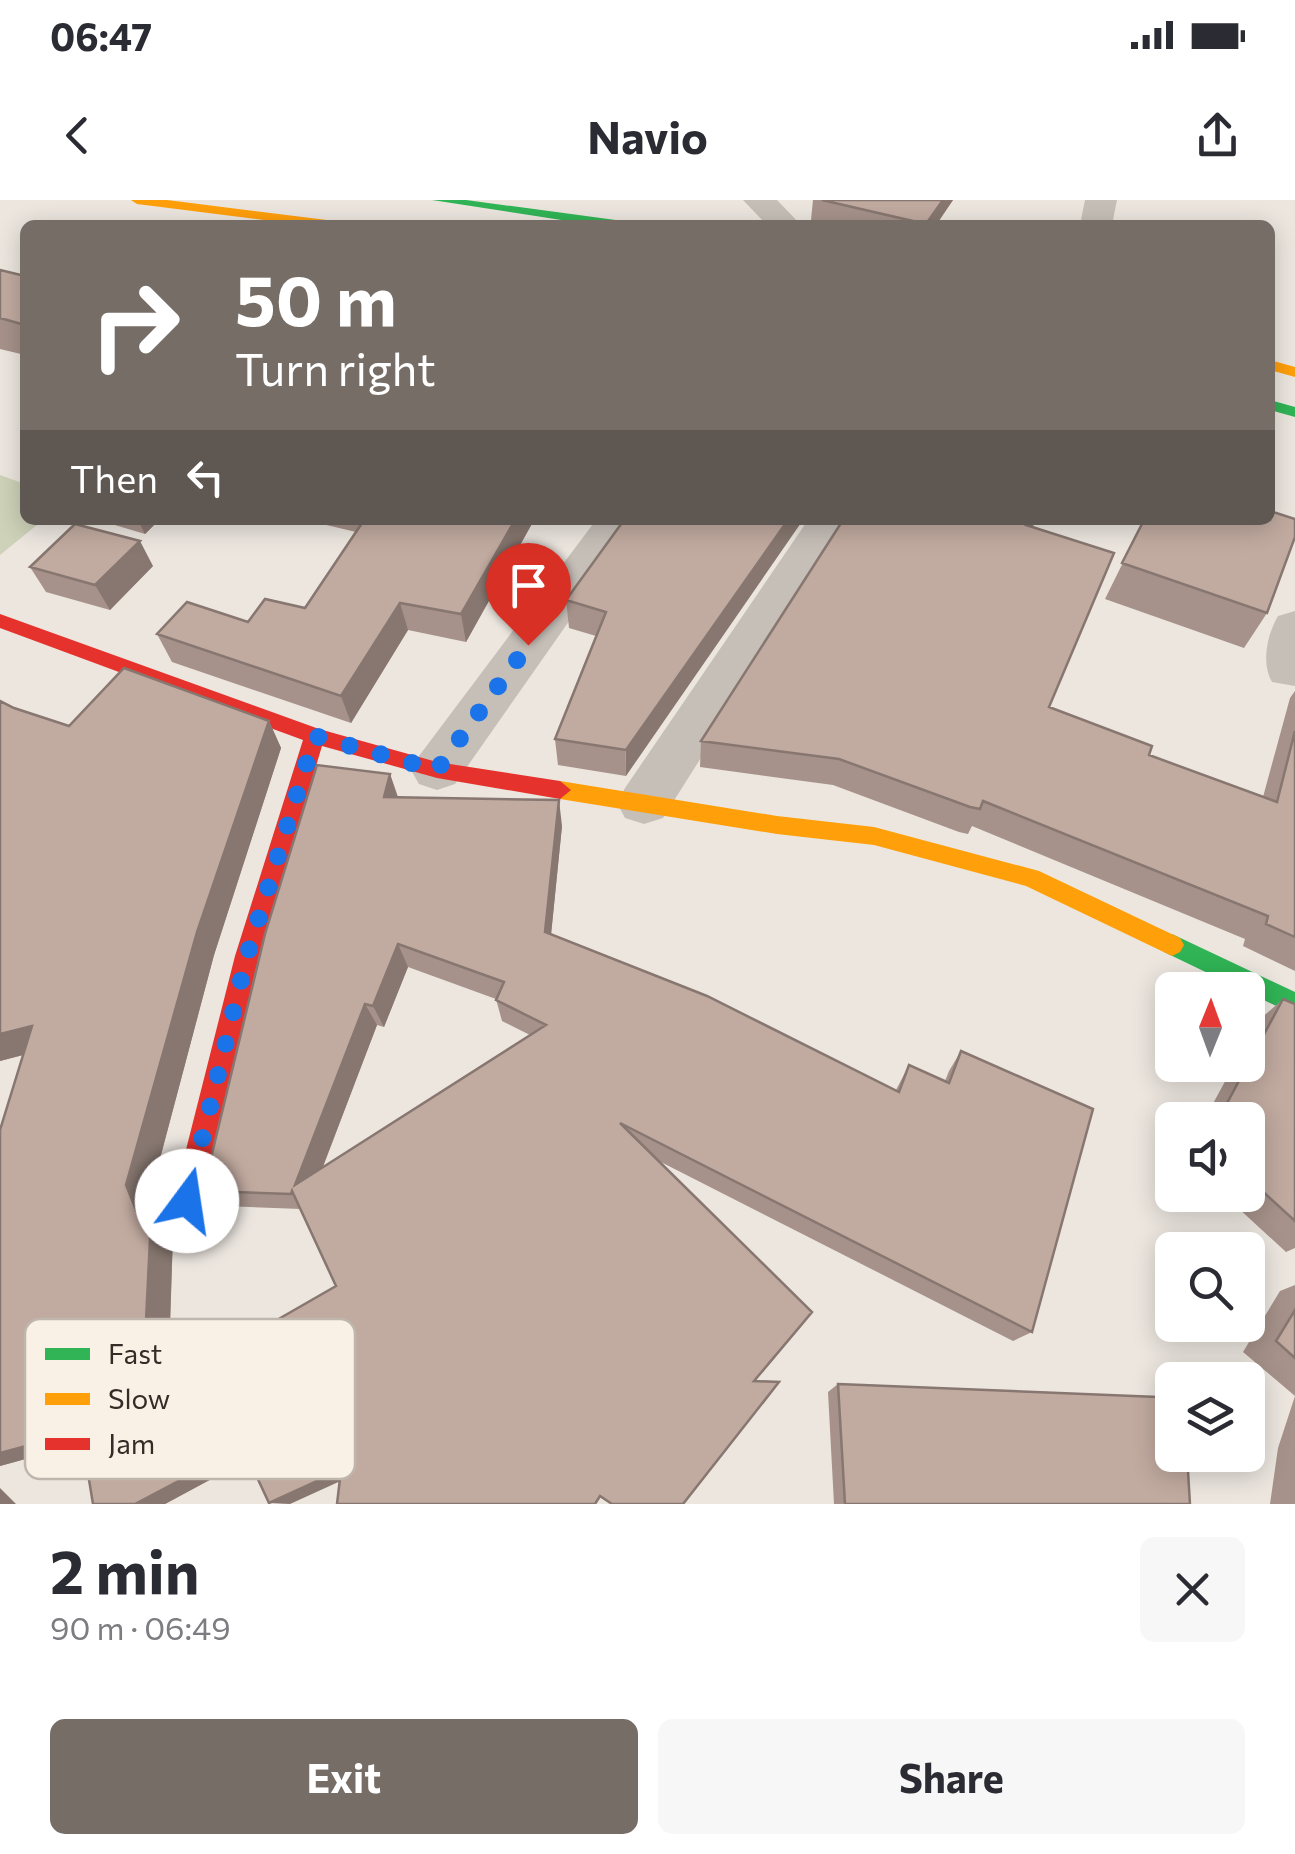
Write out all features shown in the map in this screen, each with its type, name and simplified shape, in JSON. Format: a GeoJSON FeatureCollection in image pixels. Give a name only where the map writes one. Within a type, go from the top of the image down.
{"type":"FeatureCollection","features":[{"type":"Feature","properties":{"kind":"street"},"geometry":{"type":"LineString","coordinates":[[137,200],[295,220]]}},
{"type":"Feature","properties":{"kind":"street"},"geometry":{"type":"LineString","coordinates":[[438,200],[586,220]]}},
{"type":"Feature","properties":{"kind":"street"},"geometry":{"type":"LineString","coordinates":[[758,200],[780,220]]}},
{"type":"Feature","properties":{"kind":"street"},"geometry":{"type":"LineString","coordinates":[[437,770],[615,525]]}},
{"type":"Feature","properties":{"kind":"street"},"geometry":{"type":"LineString","coordinates":[[644,804],[827,525]]}},
{"type":"Feature","properties":{"kind":"street"},"geometry":{"type":"LineString","coordinates":[[0,621],[315,736],[437,770],[874,836],[1031,878],[1295,1004]]}},
{"type":"Feature","properties":{"kind":"street"},"geometry":{"type":"LineString","coordinates":[[187,1201],[247,956],[315,736]]}},
{"type":"Feature","properties":{"kind":"green space"},"geometry":{"type":"Polygon","coordinates":[[[0,475],[20,482],[20,525],[37,525],[0,555],[0,475]]]}},
{"type":"Feature","properties":{"kind":"building"},"geometry":{"type":"Polygon","coordinates":[[[822,200],[943,200],[929,220],[909,220],[822,200]]]}},
{"type":"Feature","properties":{"kind":"building"},"geometry":{"type":"Polygon","coordinates":[[[0,270],[20,275],[20,324],[0,318],[0,270]]]}},
{"type":"Feature","properties":{"kind":"building"},"geometry":{"type":"Polygon","coordinates":[[[1275,513],[1295,519],[1295,537],[1267,613],[1122,563],[1141,525],[1275,525],[1275,513]]]}},
{"type":"Feature","properties":{"kind":"building"},"geometry":{"type":"Polygon","coordinates":[[[74,525],[140,541],[95,585],[30,567],[74,525]]]}},
{"type":"Feature","properties":{"kind":"building"},"geometry":{"type":"Polygon","coordinates":[[[361,525],[512,525],[461,614],[400,603],[341,696],[157,634],[187,602],[248,622],[265,599],[305,608],[361,525]]]}},
{"type":"Feature","properties":{"kind":"building"},"geometry":{"type":"Polygon","coordinates":[[[620,525],[784,525],[626,750],[555,739],[606,612],[566,600],[620,525]]]}},
{"type":"Feature","properties":{"kind":"building"},"geometry":{"type":"Polygon","coordinates":[[[840,525],[1026,525],[1114,553],[1049,707],[1152,746],[1149,755],[1277,802],[1295,731],[1295,937],[1266,924],[1268,916],[983,801],[980,809],[970,807],[839,759],[701,741],[840,525]]]}},
{"type":"Feature","properties":{"kind":"building"},"geometry":{"type":"Polygon","coordinates":[[[124,668],[269,721],[197,932],[126,1185],[137,1212],[151,1219],[146,1319],[25,1319],[25,1446],[0,1453],[0,1130],[32,1026],[0,1034],[0,701],[69,726],[124,668]]]}},
{"type":"Feature","properties":{"kind":"building"},"geometry":{"type":"Polygon","coordinates":[[[317,765],[390,774],[384,797],[559,800],[545,932],[707,996],[899,1092],[909,1065],[949,1083],[961,1051],[1093,1109],[1032,1332],[620,1123],[812,1312],[754,1381],[779,1382],[683,1504],[612,1504],[600,1496],[595,1504],[337,1504],[340,1479],[355,1479],[355,1319],[279,1319],[336,1286],[292,1191],[203,1191],[265,934],[317,765]],[[398,944],[373,1006],[365,1004],[295,1185],[546,1025],[496,1000],[504,982],[398,944]]]}},
{"type":"Feature","properties":{"kind":"building"},"geometry":{"type":"Polygon","coordinates":[[[1283,999],[1295,1004],[1295,1221],[1265,1194],[1265,1102],[1228,1102],[1238,1082],[1265,1082],[1265,1033],[1283,999]]]}},
{"type":"Feature","properties":{"kind":"building"},"geometry":{"type":"Polygon","coordinates":[[[1295,1310],[1295,1358],[1276,1341],[1295,1310]]]}},
{"type":"Feature","properties":{"kind":"building"},"geometry":{"type":"Polygon","coordinates":[[[838,1384],[1155,1397],[1155,1472],[1188,1472],[1190,1504],[845,1504],[838,1384]]]}},
{"type":"Feature","properties":{"kind":"building"},"geometry":{"type":"Polygon","coordinates":[[[89,1479],[182,1479],[135,1504],[93,1504],[89,1479]]]}},
{"type":"Feature","properties":{"kind":"building"},"geometry":{"type":"Polygon","coordinates":[[[258,1479],[321,1479],[269,1503],[258,1479]]]}},
{"type":"Feature","properties":{"kind":"traffic: fast"},"geometry":{"type":"LineString","coordinates":[[438,200],[586,220]]}},
{"type":"Feature","properties":{"kind":"traffic: fast"},"geometry":{"type":"LineString","coordinates":[[1275,406],[1295,412]]}},
{"type":"Feature","properties":{"kind":"traffic: fast"},"geometry":{"type":"LineString","coordinates":[[1172,945],[1295,1004]]}},
{"type":"Feature","properties":{"kind":"traffic: slow"},"geometry":{"type":"LineString","coordinates":[[137,200],[295,220]]}},
{"type":"Feature","properties":{"kind":"traffic: slow"},"geometry":{"type":"LineString","coordinates":[[1275,366],[1295,372]]}},
{"type":"Feature","properties":{"kind":"traffic: slow"},"geometry":{"type":"LineString","coordinates":[[560,790],[777,825],[874,836],[1031,878],[1172,945]]}},
{"type":"Feature","properties":{"kind":"traffic: jam"},"geometry":{"type":"LineString","coordinates":[[0,621],[315,736],[437,770],[560,790]]}},
{"type":"Feature","properties":{"kind":"traffic: jam"},"geometry":{"type":"LineString","coordinates":[[187,1201],[247,956],[315,736]]}},
{"type":"Feature","properties":{"kind":"route"},"geometry":{"type":"LineString","coordinates":[[187,1201],[247,956],[315,736],[437,770],[528,645]]}}]}
